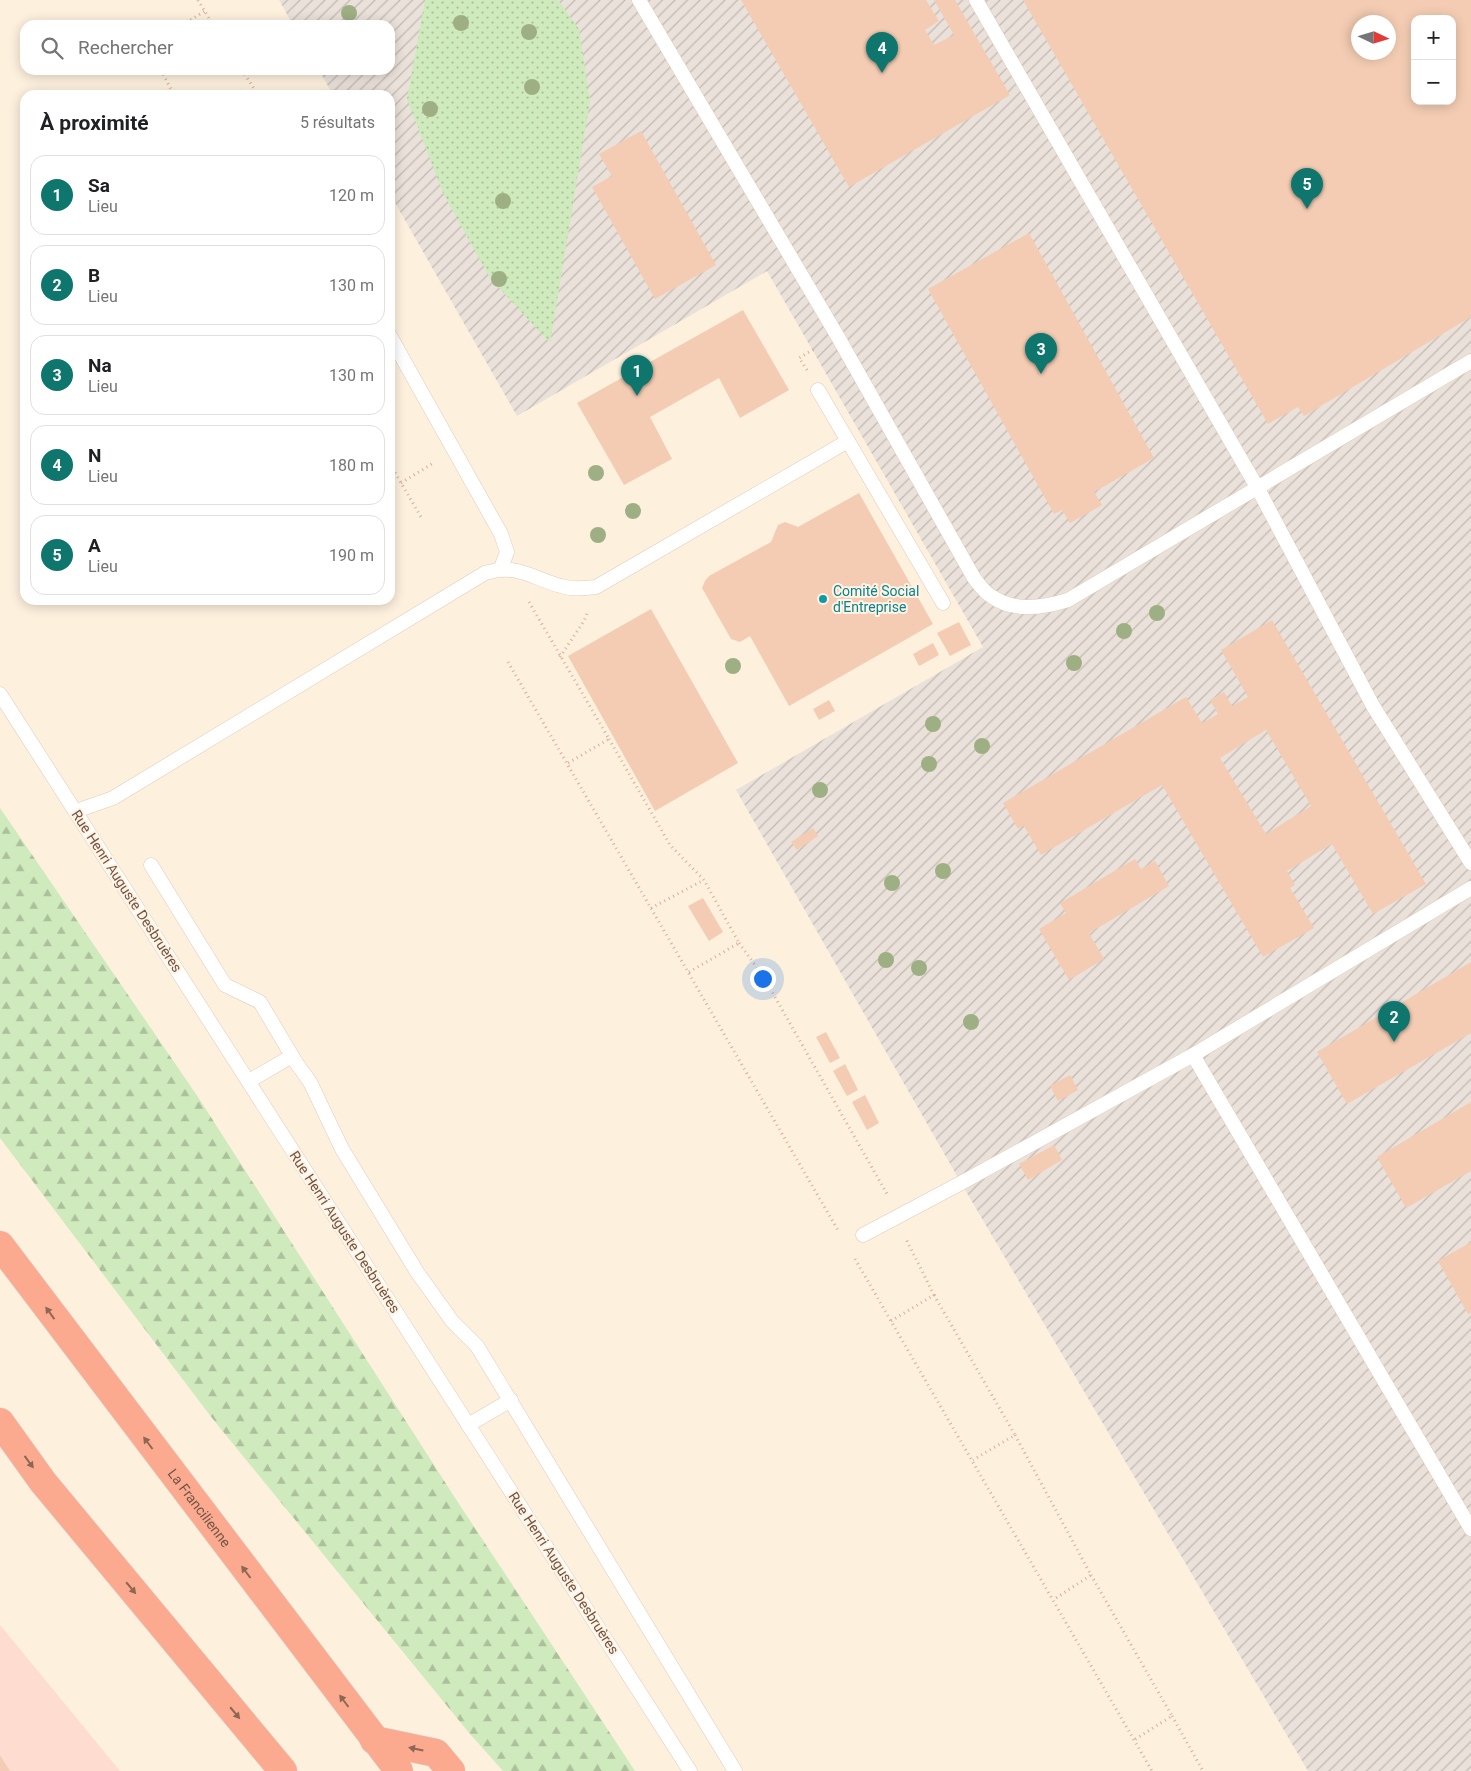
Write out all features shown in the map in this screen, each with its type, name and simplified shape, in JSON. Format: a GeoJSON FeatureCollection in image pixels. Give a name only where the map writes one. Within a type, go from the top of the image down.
{"type":"FeatureCollection","features":[{"type":"Feature","properties":{"kind":"highway","name":"La Francilienne"},"geometry":{"type":"LineString","coordinates":[[0,1245],[398,1771]]}},
{"type":"Feature","properties":{"kind":"highway"},"geometry":{"type":"LineString","coordinates":[[0,1422],[43,1482],[283,1771]]}},
{"type":"Feature","properties":{"kind":"highway"},"geometry":{"type":"LineString","coordinates":[[374,1740],[436,1753],[451,1771]]}},
{"type":"Feature","properties":{"kind":"lane"},"geometry":{"type":"LineString","coordinates":[[640,0],[838,337],[974,578],[989,596],[1007,604],[1028,607],[1049,606],[1068,600],[1471,360]]}},
{"type":"Feature","properties":{"kind":"lane"},"geometry":{"type":"LineString","coordinates":[[976,0],[1257,487],[1373,706],[1471,863]]}},
{"type":"Feature","properties":{"kind":"lane"},"geometry":{"type":"LineString","coordinates":[[395,345],[501,534],[507,552],[501,568]]}},
{"type":"Feature","properties":{"kind":"lane"},"geometry":{"type":"LineString","coordinates":[[818,390],[943,603]]}},
{"type":"Feature","properties":{"kind":"lane"},"geometry":{"type":"LineString","coordinates":[[76,812],[113,798],[485,572],[501,568],[525,571],[561,586],[576,589],[596,587],[848,441]]}},
{"type":"Feature","properties":{"kind":"lane","name":"Rue Henri Auguste Desbruères"},"geometry":{"type":"LineString","coordinates":[[0,694],[690,1771]]}},
{"type":"Feature","properties":{"kind":"lane"},"geometry":{"type":"LineString","coordinates":[[151,865],[225,985],[260,1002],[310,1082],[342,1149],[417,1272],[452,1321],[477,1346],[735,1771]]}},
{"type":"Feature","properties":{"kind":"lane"},"geometry":{"type":"LineString","coordinates":[[863,1235],[1193,1055],[1471,888]]}},
{"type":"Feature","properties":{"kind":"lane"},"geometry":{"type":"LineString","coordinates":[[1193,1055],[1471,1528]]}},
{"type":"Feature","properties":{"kind":"lane"},"geometry":{"type":"LineString","coordinates":[[249,1081],[292,1056]]}},
{"type":"Feature","properties":{"kind":"lane"},"geometry":{"type":"LineString","coordinates":[[468,1425],[511,1400]]}},
{"type":"Feature","properties":{"kind":"path"},"geometry":{"type":"LineString","coordinates":[[198,0],[210,20]]}},
{"type":"Feature","properties":{"kind":"path"},"geometry":{"type":"LineString","coordinates":[[190,20],[204,11]]}},
{"type":"Feature","properties":{"kind":"path"},"geometry":{"type":"LineString","coordinates":[[164,75],[171,90]]}},
{"type":"Feature","properties":{"kind":"path"},"geometry":{"type":"LineString","coordinates":[[245,75],[255,90]]}},
{"type":"Feature","properties":{"kind":"path"},"geometry":{"type":"LineString","coordinates":[[395,473],[421,517]]}},
{"type":"Feature","properties":{"kind":"path"},"geometry":{"type":"LineString","coordinates":[[525,571],[527,598],[560,657],[670,845],[704,880],[739,944],[763,976],[882,1185],[934,1295],[1015,1435],[1091,1576],[1203,1771]]}},
{"type":"Feature","properties":{"kind":"path"},"geometry":{"type":"LineString","coordinates":[[560,657],[584,621],[596,587]]}},
{"type":"Feature","properties":{"kind":"path"},"geometry":{"type":"LineString","coordinates":[[508,662],[842,1237]]}},
{"type":"Feature","properties":{"kind":"path"},"geometry":{"type":"LineString","coordinates":[[568,763],[609,739]]}},
{"type":"Feature","properties":{"kind":"path"},"geometry":{"type":"LineString","coordinates":[[651,908],[704,880]]}},
{"type":"Feature","properties":{"kind":"path"},"geometry":{"type":"LineString","coordinates":[[688,972],[739,944]]}},
{"type":"Feature","properties":{"kind":"path"},"geometry":{"type":"LineString","coordinates":[[852,1254],[1152,1771]]}},
{"type":"Feature","properties":{"kind":"path"},"geometry":{"type":"LineString","coordinates":[[891,1322],[934,1295]]}},
{"type":"Feature","properties":{"kind":"path"},"geometry":{"type":"LineString","coordinates":[[973,1460],[1015,1435]]}},
{"type":"Feature","properties":{"kind":"path"},"geometry":{"type":"LineString","coordinates":[[1053,1600],[1091,1576]]}},
{"type":"Feature","properties":{"kind":"path"},"geometry":{"type":"LineString","coordinates":[[1134,1740],[1172,1716]]}},
{"type":"Feature","properties":{"kind":"shaded area"},"geometry":{"type":"Polygon","coordinates":[[[279,0],[1471,0],[1471,1771],[1308,1771],[961,1183],[736,790],[983,647],[767,271],[517,416],[395,203],[395,90],[330,90],[322,75],[395,75],[395,20],[290,20],[279,0]]]}},
{"type":"Feature","properties":{"kind":"shaded area"},"geometry":{"type":"Polygon","coordinates":[[[0,1625],[120,1771],[0,1771],[0,1625]]]}},
{"type":"Feature","properties":{"kind":"green space"},"geometry":{"type":"Polygon","coordinates":[[[425,0],[558,0],[579,29],[590,101],[550,343],[490,278],[443,193],[407,99],[425,0]]]}},
{"type":"Feature","properties":{"kind":"green space"},"geometry":{"type":"Polygon","coordinates":[[[0,808],[198,1097],[459,1504],[635,1771],[503,1771],[470,1734],[212,1418],[0,1138],[0,808]]]}},
{"type":"Feature","properties":{"kind":"building"},"geometry":{"type":"Polygon","coordinates":[[[741,0],[926,0],[939,21],[925,30],[934,45],[954,35],[934,0],[955,0],[1010,95],[849,187],[741,0]]]}},
{"type":"Feature","properties":{"kind":"building"},"geometry":{"type":"Polygon","coordinates":[[[1023,0],[1471,0],[1471,317],[1304,416],[1298,407],[1268,424],[1023,0]]]}},
{"type":"Feature","properties":{"kind":"building"},"geometry":{"type":"Polygon","coordinates":[[[641,131],[716,265],[655,299],[592,187],[612,176],[599,154],[641,131]]]}},
{"type":"Feature","properties":{"kind":"building"},"geometry":{"type":"Polygon","coordinates":[[[1029,233],[1154,458],[1094,492],[1102,505],[1070,523],[1062,510],[1054,514],[928,289],[1029,233]]]}},
{"type":"Feature","properties":{"kind":"building"},"geometry":{"type":"Polygon","coordinates":[[[743,310],[789,390],[740,418],[719,378],[650,417],[672,459],[624,485],[577,403],[743,310]]]}},
{"type":"Feature","properties":{"kind":"building","name":"Comité Social d'Entreprise"},"geometry":{"type":"Polygon","coordinates":[[[859,493],[933,624],[789,706],[750,636],[740,642],[731,639],[702,588],[709,576],[771,542],[778,525],[785,522],[798,527],[859,493]]]}},
{"type":"Feature","properties":{"kind":"building"},"geometry":{"type":"Polygon","coordinates":[[[651,609],[738,763],[655,811],[568,656],[651,609]]]}},
{"type":"Feature","properties":{"kind":"building"},"geometry":{"type":"Polygon","coordinates":[[[1272,620],[1426,884],[1373,914],[1332,844],[1287,871],[1295,885],[1290,888],[1314,928],[1263,957],[1162,785],[1041,855],[1024,826],[1018,829],[1003,803],[1186,697],[1202,723],[1218,714],[1210,700],[1224,692],[1232,706],[1248,697],[1221,650],[1272,620]],[[1266,730],[1220,758],[1266,834],[1311,806],[1266,730]]]}},
{"type":"Feature","properties":{"kind":"building"},"geometry":{"type":"Polygon","coordinates":[[[959,622],[971,645],[950,656],[937,633],[959,622]]]}},
{"type":"Feature","properties":{"kind":"building"},"geometry":{"type":"Polygon","coordinates":[[[933,643],[939,655],[919,666],[913,654],[933,643]]]}},
{"type":"Feature","properties":{"kind":"building"},"geometry":{"type":"Polygon","coordinates":[[[829,700],[835,711],[819,720],[813,709],[829,700]]]}},
{"type":"Feature","properties":{"kind":"building"},"geometry":{"type":"Polygon","coordinates":[[[813,828],[818,836],[797,850],[791,842],[813,828]]]}},
{"type":"Feature","properties":{"kind":"building"},"geometry":{"type":"Polygon","coordinates":[[[1135,859],[1141,869],[1155,861],[1169,886],[1089,933],[1104,959],[1069,980],[1039,929],[1066,913],[1060,903],[1135,859]]]}},
{"type":"Feature","properties":{"kind":"building"},"geometry":{"type":"Polygon","coordinates":[[[703,898],[723,932],[709,941],[688,906],[703,898]]]}},
{"type":"Feature","properties":{"kind":"building"},"geometry":{"type":"Polygon","coordinates":[[[1471,962],[1471,1033],[1347,1104],[1317,1052],[1471,962]]]}},
{"type":"Feature","properties":{"kind":"building"},"geometry":{"type":"Polygon","coordinates":[[[826,1032],[840,1058],[830,1063],[816,1037],[826,1032]]]}},
{"type":"Feature","properties":{"kind":"building"},"geometry":{"type":"Polygon","coordinates":[[[845,1064],[858,1090],[847,1096],[833,1071],[845,1064]]]}},
{"type":"Feature","properties":{"kind":"building"},"geometry":{"type":"Polygon","coordinates":[[[1070,1075],[1078,1090],[1058,1101],[1050,1086],[1070,1075]]]}},
{"type":"Feature","properties":{"kind":"building"},"geometry":{"type":"Polygon","coordinates":[[[865,1095],[879,1123],[867,1130],[852,1102],[865,1095]]]}},
{"type":"Feature","properties":{"kind":"building"},"geometry":{"type":"Polygon","coordinates":[[[1471,1102],[1471,1171],[1406,1208],[1377,1157],[1471,1102]]]}},
{"type":"Feature","properties":{"kind":"building"},"geometry":{"type":"Polygon","coordinates":[[[1054,1145],[1062,1160],[1028,1180],[1019,1164],[1054,1145]]]}},
{"type":"Feature","properties":{"kind":"building"},"geometry":{"type":"Polygon","coordinates":[[[1471,1242],[1471,1313],[1468,1314],[1438,1261],[1471,1242]]]}},
{"type":"Feature","properties":{"kind":"building"},"geometry":{"type":"Polygon","coordinates":[[[0,1755],[10,1771],[0,1771],[0,1755]]]}},
{"type":"Feature","properties":{"kind":"place","name":"N"},"geometry":{"type":"Point","coordinates":[882,73]}},
{"type":"Feature","properties":{"kind":"place","name":"A"},"geometry":{"type":"Point","coordinates":[1307,209]}},
{"type":"Feature","properties":{"kind":"place","name":"Na"},"geometry":{"type":"Point","coordinates":[1041,374]}},
{"type":"Feature","properties":{"kind":"place","name":"Sa"},"geometry":{"type":"Point","coordinates":[637,396]}},
{"type":"Feature","properties":{"kind":"place","name":"Comité Social d'Entreprise"},"geometry":{"type":"Point","coordinates":[823,599]}},
{"type":"Feature","properties":{"kind":"place","name":"B"},"geometry":{"type":"Point","coordinates":[1394,1042]}}]}
